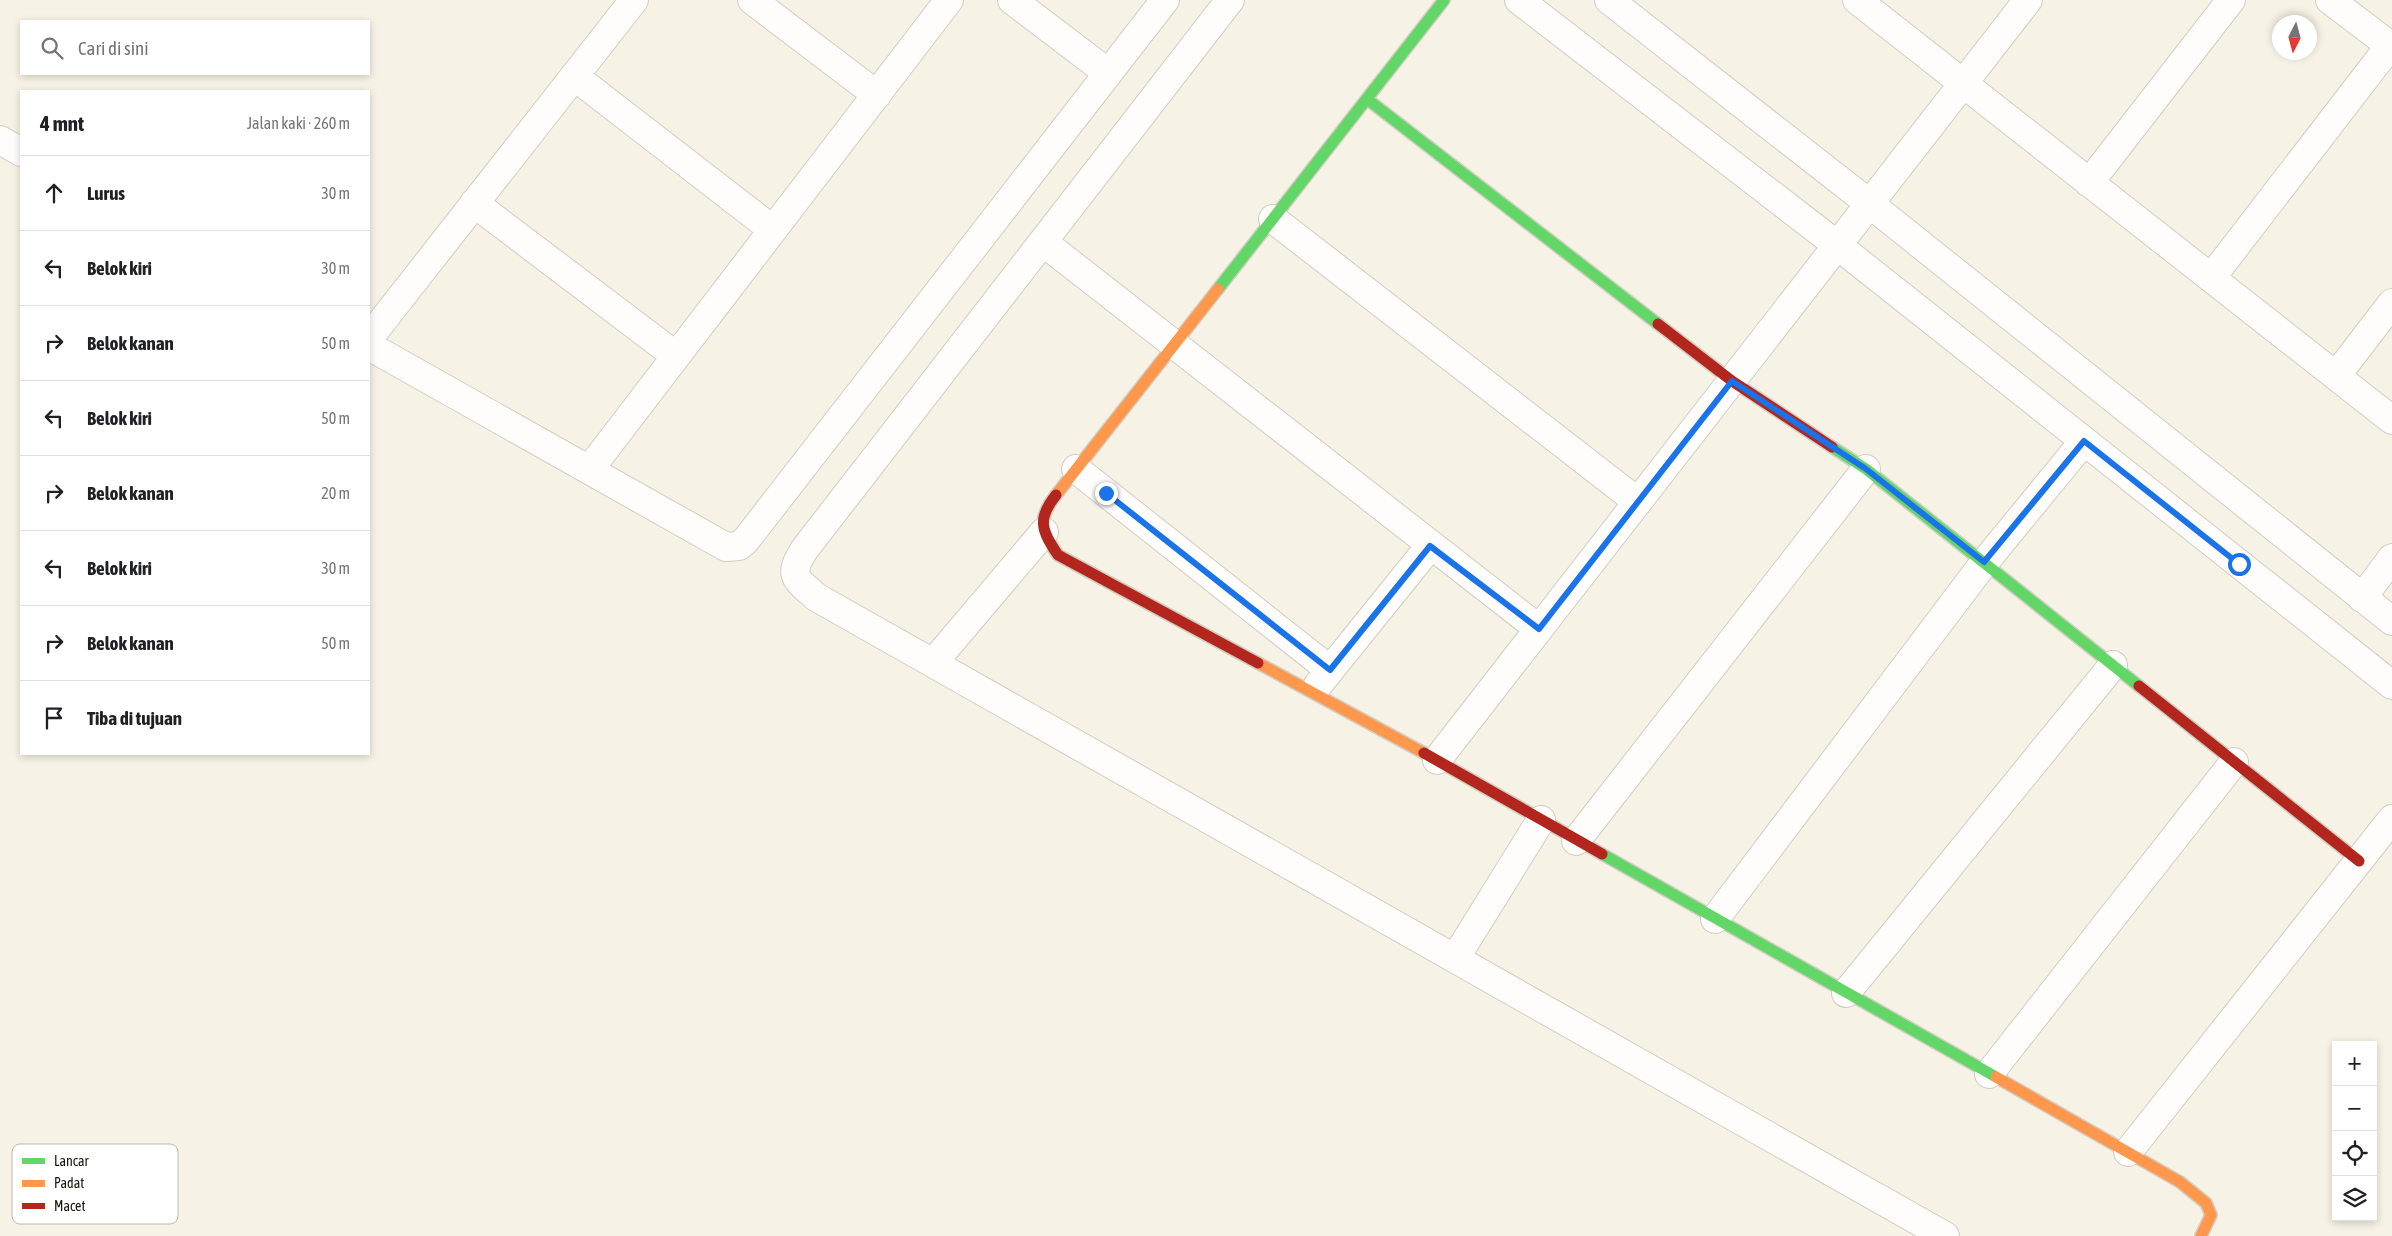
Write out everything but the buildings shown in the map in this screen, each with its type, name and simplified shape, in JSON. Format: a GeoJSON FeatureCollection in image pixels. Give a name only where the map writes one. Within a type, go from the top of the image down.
{"type":"FeatureCollection","features":[{"type":"Feature","properties":{"kind":"street"},"geometry":{"type":"LineString","coordinates":[[370,337],[634,0]]}},
{"type":"Feature","properties":{"kind":"street"},"geometry":{"type":"LineString","coordinates":[[752,0],[877,95]]}},
{"type":"Feature","properties":{"kind":"street"},"geometry":{"type":"LineString","coordinates":[[589,470],[949,0]]}},
{"type":"Feature","properties":{"kind":"street"},"geometry":{"type":"LineString","coordinates":[[1012,0],[1108,73]]}},
{"type":"Feature","properties":{"kind":"street"},"geometry":{"type":"LineString","coordinates":[[370,347],[726,547],[739,546],[746,540],[1165,0]]}},
{"type":"Feature","properties":{"kind":"street"},"geometry":{"type":"LineString","coordinates":[[1230,0],[804,550],[794,566],[796,579],[816,597],[1456,957],[1945,1236]]}},
{"type":"Feature","properties":{"kind":"street"},"geometry":{"type":"LineString","coordinates":[[1444,0],[1044,511],[1042,526],[1048,541],[1058,555],[1437,760],[1576,841],[2180,1182],[2206,1203],[2211,1216],[2201,1236]]}},
{"type":"Feature","properties":{"kind":"street"},"geometry":{"type":"LineString","coordinates":[[1520,0],[1837,246],[2392,685]]}},
{"type":"Feature","properties":{"kind":"street"},"geometry":{"type":"LineString","coordinates":[[1609,0],[1870,204],[2392,621]]}},
{"type":"Feature","properties":{"kind":"street"},"geometry":{"type":"LineString","coordinates":[[1857,0],[2392,420]]}},
{"type":"Feature","properties":{"kind":"street"},"geometry":{"type":"LineString","coordinates":[[1437,760],[2028,0]]}},
{"type":"Feature","properties":{"kind":"street"},"geometry":{"type":"LineString","coordinates":[[2089,183],[2231,0]]}},
{"type":"Feature","properties":{"kind":"street"},"geometry":{"type":"LineString","coordinates":[[2211,278],[2391,46],[2330,0]]}},
{"type":"Feature","properties":{"kind":"street"},"geometry":{"type":"LineString","coordinates":[[574,76],[773,230]]}},
{"type":"Feature","properties":{"kind":"street"},"geometry":{"type":"LineString","coordinates":[[1366,99],[1732,381],[1866,469],[2359,861]]}},
{"type":"Feature","properties":{"kind":"street"},"geometry":{"type":"LineString","coordinates":[[0,140],[20,151]]}},
{"type":"Feature","properties":{"kind":"street"},"geometry":{"type":"LineString","coordinates":[[474,203],[676,356]]}},
{"type":"Feature","properties":{"kind":"street"},"geometry":{"type":"LineString","coordinates":[[1273,218],[1638,502]]}},
{"type":"Feature","properties":{"kind":"street"},"geometry":{"type":"LineString","coordinates":[[1043,242],[1430,546],[1539,629]]}},
{"type":"Feature","properties":{"kind":"street"},"geometry":{"type":"LineString","coordinates":[[2336,376],[2392,303]]}},
{"type":"Feature","properties":{"kind":"street"},"geometry":{"type":"LineString","coordinates":[[1715,919],[1984,562],[2084,441]]}},
{"type":"Feature","properties":{"kind":"street"},"geometry":{"type":"LineString","coordinates":[[1076,469],[1330,670]]}},
{"type":"Feature","properties":{"kind":"street"},"geometry":{"type":"LineString","coordinates":[[1576,841],[1866,469]]}},
{"type":"Feature","properties":{"kind":"street"},"geometry":{"type":"LineString","coordinates":[[933,663],[1044,532]]}},
{"type":"Feature","properties":{"kind":"street"},"geometry":{"type":"LineString","coordinates":[[1312,692],[1430,546]]}},
{"type":"Feature","properties":{"kind":"street"},"geometry":{"type":"LineString","coordinates":[[2362,598],[2392,558]]}},
{"type":"Feature","properties":{"kind":"street"},"geometry":{"type":"LineString","coordinates":[[1846,993],[2113,665]]}},
{"type":"Feature","properties":{"kind":"street"},"geometry":{"type":"LineString","coordinates":[[1989,1074],[2234,762]]}},
{"type":"Feature","properties":{"kind":"street"},"geometry":{"type":"LineString","coordinates":[[2128,1152],[2392,819]]}},
{"type":"Feature","properties":{"kind":"street"},"geometry":{"type":"LineString","coordinates":[[1456,957],[1541,820]]}},
{"type":"Feature","properties":{"kind":"traffic: fast"},"geometry":{"type":"LineString","coordinates":[[1218,289],[1444,0]]}},
{"type":"Feature","properties":{"kind":"traffic: fast"},"geometry":{"type":"LineString","coordinates":[[1367,99],[1658,324]]}},
{"type":"Feature","properties":{"kind":"traffic: fast"},"geometry":{"type":"LineString","coordinates":[[1832,447],[1866,469],[2139,686]]}},
{"type":"Feature","properties":{"kind":"traffic: fast"},"geometry":{"type":"LineString","coordinates":[[1602,854],[1996,1077]]}},
{"type":"Feature","properties":{"kind":"traffic: slow"},"geometry":{"type":"LineString","coordinates":[[1056,495],[1218,289]]}},
{"type":"Feature","properties":{"kind":"traffic: slow"},"geometry":{"type":"LineString","coordinates":[[1258,663],[1424,753]]}},
{"type":"Feature","properties":{"kind":"traffic: slow"},"geometry":{"type":"LineString","coordinates":[[1996,1077],[2180,1182],[2206,1203],[2211,1215],[2201,1236]]}},
{"type":"Feature","properties":{"kind":"traffic: jam"},"geometry":{"type":"LineString","coordinates":[[1658,324],[1732,381],[1832,447]]}},
{"type":"Feature","properties":{"kind":"traffic: jam"},"geometry":{"type":"LineString","coordinates":[[1056,495],[1046,511],[1044,525],[1048,538],[1058,555],[1258,663]]}},
{"type":"Feature","properties":{"kind":"traffic: jam"},"geometry":{"type":"LineString","coordinates":[[2139,686],[2359,861]]}},
{"type":"Feature","properties":{"kind":"traffic: jam"},"geometry":{"type":"LineString","coordinates":[[1424,753],[1602,854]]}},
{"type":"Feature","properties":{"kind":"route"},"geometry":{"type":"LineString","coordinates":[[1106,493],[1330,670],[1430,546],[1539,629],[1732,381],[1866,469],[1984,562],[2084,441],[2239,564]]}}]}
